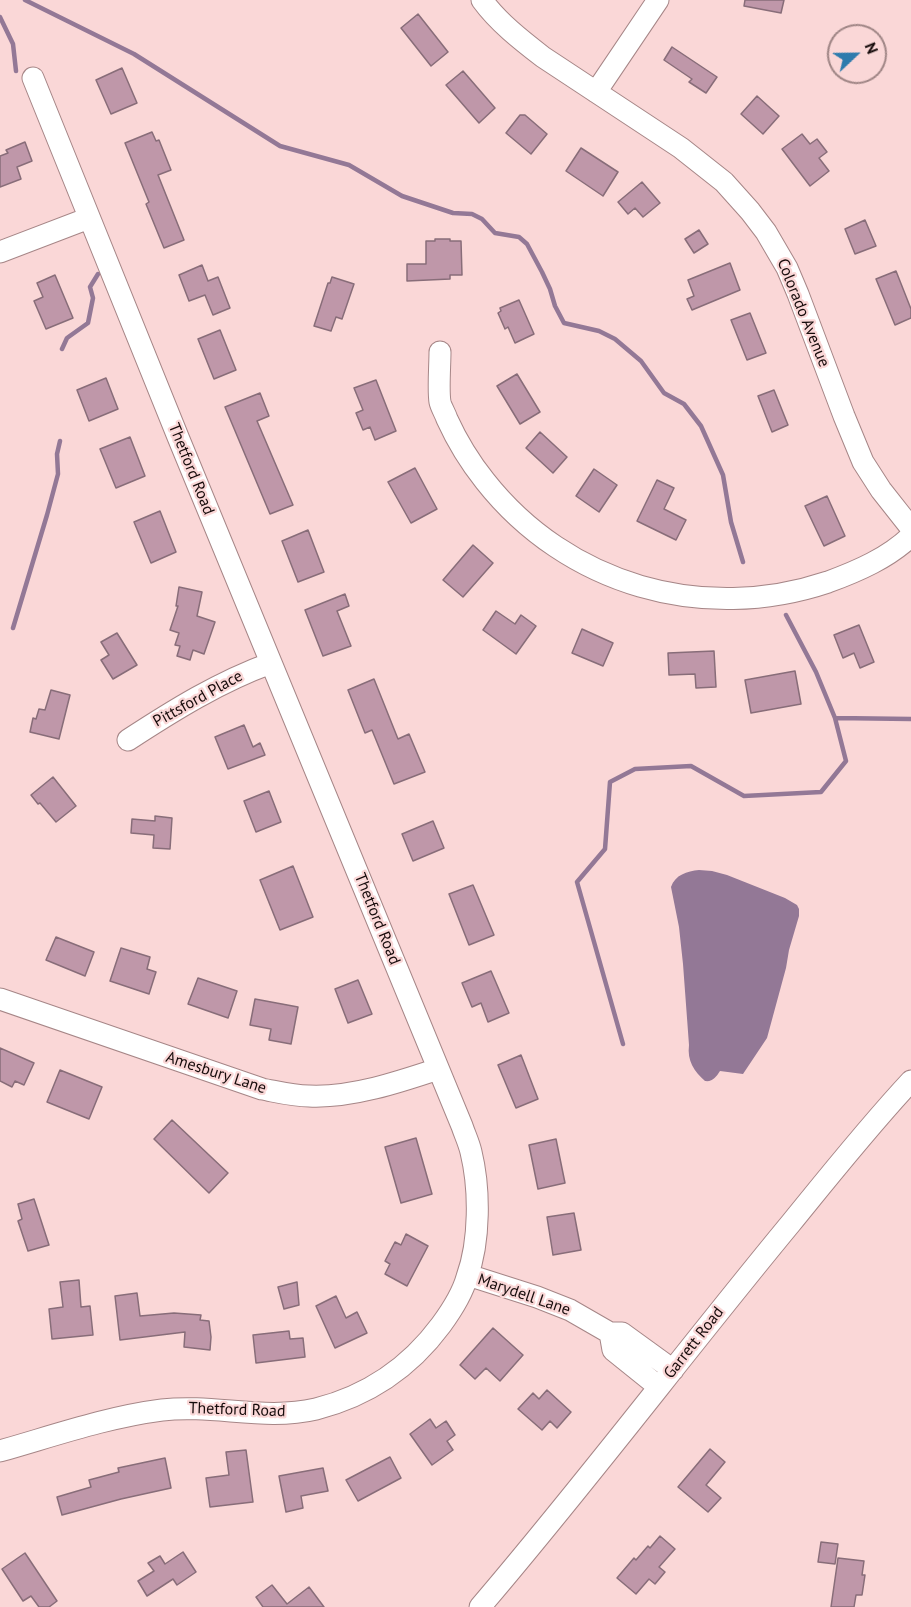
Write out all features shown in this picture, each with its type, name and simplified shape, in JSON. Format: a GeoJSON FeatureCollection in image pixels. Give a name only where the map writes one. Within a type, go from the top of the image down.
{"type":"FeatureCollection","features":[{"type":"Feature","properties":{"kind":"street","name":"Colorado Avenue"},"geometry":{"type":"LineString","coordinates":[[482,0],[524,43],[681,148],[724,182],[737,196],[766,232],[787,268],[843,416],[863,462],[881,490],[911,528]]}},
{"type":"Feature","properties":{"kind":"street"},"geometry":{"type":"LineString","coordinates":[[596,92],[658,0]]}},
{"type":"Feature","properties":{"kind":"street","name":"Thetford Road"},"geometry":{"type":"LineString","coordinates":[[0,1451],[109,1420],[159,1410],[192,1408],[271,1414],[315,1409],[342,1401],[379,1384],[421,1350],[449,1314],[468,1275],[477,1214],[476,1179],[471,1150],[33,78]]}},
{"type":"Feature","properties":{"kind":"street"},"geometry":{"type":"LineString","coordinates":[[0,252],[89,218]]}},
{"type":"Feature","properties":{"kind":"street"},"geometry":{"type":"LineString","coordinates":[[440,352],[440,402],[454,435],[475,469],[492,490],[531,529],[566,554],[607,574],[633,584],[679,596],[763,597],[807,589],[862,569],[884,557],[911,536]]}},
{"type":"Feature","properties":{"kind":"street","name":"Pittsford Place"},"geometry":{"type":"LineString","coordinates":[[128,740],[173,710],[251,670],[271,663]]}},
{"type":"Feature","properties":{"kind":"street","name":"Amesbury Lane"},"geometry":{"type":"LineString","coordinates":[[0,999],[231,1079],[289,1095],[311,1096],[353,1092],[416,1077],[438,1069]]}},
{"type":"Feature","properties":{"kind":"street","name":"Garrett Road"},"geometry":{"type":"LineString","coordinates":[[480,1607],[770,1248],[876,1119],[911,1081]]}},
{"type":"Feature","properties":{"kind":"street","name":"Marydell Lane"},"geometry":{"type":"LineString","coordinates":[[468,1275],[570,1310],[610,1333],[622,1333],[673,1370]]}},
{"type":"Feature","properties":{"kind":"street"},"geometry":{"type":"LineString","coordinates":[[610,1333],[613,1350],[659,1387]]}},
{"type":"Feature","properties":{"kind":"shaded area"},"geometry":{"type":"Polygon","coordinates":[[[699,870],[727,875],[785,898],[797,905],[799,909],[767,1038],[743,1074],[720,1071],[710,1081],[705,1081],[690,1061],[679,927],[671,887],[675,879],[682,874],[699,870]]]}},
{"type":"Feature","properties":{"kind":"building"},"geometry":{"type":"Polygon","coordinates":[[[745,0],[784,0],[781,13],[744,6],[745,0]]]}},
{"type":"Feature","properties":{"kind":"building"},"geometry":{"type":"Polygon","coordinates":[[[418,14],[448,52],[431,66],[401,28],[418,14]]]}},
{"type":"Feature","properties":{"kind":"building"},"geometry":{"type":"Polygon","coordinates":[[[672,47],[717,77],[706,93],[689,82],[692,79],[664,60],[672,47]]]}},
{"type":"Feature","properties":{"kind":"building"},"geometry":{"type":"Polygon","coordinates":[[[122,68],[137,103],[111,114],[96,80],[122,68]]]}},
{"type":"Feature","properties":{"kind":"building"},"geometry":{"type":"Polygon","coordinates":[[[463,71],[495,108],[479,123],[446,85],[463,71]]]}},
{"type":"Feature","properties":{"kind":"building"},"geometry":{"type":"Polygon","coordinates":[[[757,96],[779,116],[763,134],[741,114],[757,96]]]}},
{"type":"Feature","properties":{"kind":"building"},"geometry":{"type":"Polygon","coordinates":[[[520,115],[525,115],[547,134],[531,154],[506,133],[520,115]]]}},
{"type":"Feature","properties":{"kind":"building"},"geometry":{"type":"Polygon","coordinates":[[[152,132],[156,141],[159,140],[171,170],[158,175],[184,240],[164,248],[146,204],[149,202],[125,143],[152,132]]]}},
{"type":"Feature","properties":{"kind":"building"},"geometry":{"type":"Polygon","coordinates":[[[802,134],[810,144],[817,139],[827,152],[819,158],[829,171],[810,186],[782,149],[802,134]]]}},
{"type":"Feature","properties":{"kind":"building"},"geometry":{"type":"Polygon","coordinates":[[[25,142],[32,161],[17,167],[21,179],[0,187],[0,156],[8,153],[6,150],[25,142]]]}},
{"type":"Feature","properties":{"kind":"building"},"geometry":{"type":"Polygon","coordinates":[[[581,148],[618,172],[603,196],[566,171],[581,148]]]}},
{"type":"Feature","properties":{"kind":"building"},"geometry":{"type":"Polygon","coordinates":[[[642,182],[660,203],[643,217],[635,208],[628,214],[618,202],[642,182]]]}},
{"type":"Feature","properties":{"kind":"building"},"geometry":{"type":"Polygon","coordinates":[[[865,220],[876,246],[855,254],[845,229],[865,220]]]}},
{"type":"Feature","properties":{"kind":"building"},"geometry":{"type":"Polygon","coordinates":[[[699,230],[708,244],[694,253],[685,239],[699,230]]]}},
{"type":"Feature","properties":{"kind":"building"},"geometry":{"type":"Polygon","coordinates":[[[435,239],[461,241],[462,275],[450,275],[450,279],[407,281],[407,264],[426,264],[426,241],[435,241],[435,239]]]}},
{"type":"Feature","properties":{"kind":"building"},"geometry":{"type":"Polygon","coordinates":[[[730,263],[740,290],[692,310],[687,299],[694,296],[688,280],[730,263]]]}},
{"type":"Feature","properties":{"kind":"building"},"geometry":{"type":"Polygon","coordinates":[[[202,265],[208,281],[218,277],[230,308],[213,315],[205,295],[189,301],[179,275],[202,265]]]}},
{"type":"Feature","properties":{"kind":"building"},"geometry":{"type":"Polygon","coordinates":[[[896,271],[911,309],[911,318],[895,325],[876,279],[896,271]]]}},
{"type":"Feature","properties":{"kind":"building"},"geometry":{"type":"Polygon","coordinates":[[[55,275],[73,318],[46,329],[34,301],[43,297],[37,283],[55,275]]]}},
{"type":"Feature","properties":{"kind":"building"},"geometry":{"type":"Polygon","coordinates":[[[332,277],[354,284],[342,319],[336,317],[331,331],[314,326],[332,277]]]}},
{"type":"Feature","properties":{"kind":"building"},"geometry":{"type":"Polygon","coordinates":[[[519,300],[534,334],[515,343],[498,313],[501,311],[500,308],[519,300]]]}},
{"type":"Feature","properties":{"kind":"building"},"geometry":{"type":"Polygon","coordinates":[[[750,313],[766,353],[747,360],[731,320],[750,313]]]}},
{"type":"Feature","properties":{"kind":"building"},"geometry":{"type":"Polygon","coordinates":[[[220,330],[236,370],[214,379],[198,339],[220,330]]]}},
{"type":"Feature","properties":{"kind":"building"},"geometry":{"type":"Polygon","coordinates":[[[517,374],[540,412],[520,424],[497,386],[517,374]]]}},
{"type":"Feature","properties":{"kind":"building"},"geometry":{"type":"Polygon","coordinates":[[[106,378],[118,409],[89,421],[77,390],[106,378]]]}},
{"type":"Feature","properties":{"kind":"building"},"geometry":{"type":"Polygon","coordinates":[[[376,380],[396,431],[375,440],[370,427],[363,430],[356,413],[363,410],[354,388],[376,380]]]}},
{"type":"Feature","properties":{"kind":"building"},"geometry":{"type":"Polygon","coordinates":[[[774,390],[788,425],[772,432],[758,396],[774,390]]]}},
{"type":"Feature","properties":{"kind":"building"},"geometry":{"type":"Polygon","coordinates":[[[260,393],[269,416],[257,421],[293,505],[270,514],[225,407],[260,393]]]}},
{"type":"Feature","properties":{"kind":"building"},"geometry":{"type":"Polygon","coordinates":[[[540,432],[567,457],[553,473],[526,448],[540,432]]]}},
{"type":"Feature","properties":{"kind":"building"},"geometry":{"type":"Polygon","coordinates":[[[130,437],[145,476],[116,488],[100,449],[130,437]]]}},
{"type":"Feature","properties":{"kind":"building"},"geometry":{"type":"Polygon","coordinates":[[[415,468],[437,509],[411,523],[388,482],[415,468]]]}},
{"type":"Feature","properties":{"kind":"building"},"geometry":{"type":"Polygon","coordinates":[[[594,469],[617,485],[599,512],[576,496],[594,469]]]}},
{"type":"Feature","properties":{"kind":"building"},"geometry":{"type":"Polygon","coordinates":[[[657,480],[674,488],[664,509],[686,520],[676,540],[637,521],[657,480]]]}},
{"type":"Feature","properties":{"kind":"building"},"geometry":{"type":"Polygon","coordinates":[[[827,496],[845,536],[824,546],[805,506],[827,496]]]}},
{"type":"Feature","properties":{"kind":"building"},"geometry":{"type":"Polygon","coordinates":[[[160,511],[176,552],[151,563],[134,522],[160,511]]]}},
{"type":"Feature","properties":{"kind":"building"},"geometry":{"type":"Polygon","coordinates":[[[308,530],[324,572],[298,582],[282,541],[308,530]]]}},
{"type":"Feature","properties":{"kind":"building"},"geometry":{"type":"Polygon","coordinates":[[[473,545],[493,563],[463,597],[443,580],[473,545]]]}},
{"type":"Feature","properties":{"kind":"building"},"geometry":{"type":"Polygon","coordinates":[[[179,587],[202,592],[197,616],[215,622],[204,654],[193,650],[190,660],[177,656],[180,646],[175,645],[179,633],[170,630],[178,606],[176,606],[179,587]]]}},
{"type":"Feature","properties":{"kind":"building"},"geometry":{"type":"Polygon","coordinates":[[[345,594],[349,606],[337,611],[351,646],[323,656],[305,610],[345,594]]]}},
{"type":"Feature","properties":{"kind":"building"},"geometry":{"type":"Polygon","coordinates":[[[496,611],[515,624],[521,615],[536,626],[516,654],[483,630],[496,611]]]}},
{"type":"Feature","properties":{"kind":"building"},"geometry":{"type":"Polygon","coordinates":[[[859,625],[874,662],[860,668],[854,653],[843,658],[834,635],[859,625]]]}},
{"type":"Feature","properties":{"kind":"building"},"geometry":{"type":"Polygon","coordinates":[[[582,629],[613,643],[603,666],[572,653],[582,629]]]}},
{"type":"Feature","properties":{"kind":"building"},"geometry":{"type":"Polygon","coordinates":[[[117,633],[137,665],[113,679],[101,660],[109,655],[101,642],[117,633]]]}},
{"type":"Feature","properties":{"kind":"building"},"geometry":{"type":"Polygon","coordinates":[[[714,651],[716,687],[696,688],[695,674],[669,675],[668,653],[714,651]]]}},
{"type":"Feature","properties":{"kind":"building"},"geometry":{"type":"Polygon","coordinates":[[[795,671],[801,704],[751,713],[745,680],[795,671]]]}},
{"type":"Feature","properties":{"kind":"building"},"geometry":{"type":"Polygon","coordinates":[[[374,679],[398,739],[409,734],[425,772],[394,784],[372,730],[365,733],[348,690],[374,679]]]}},
{"type":"Feature","properties":{"kind":"building"},"geometry":{"type":"Polygon","coordinates":[[[51,690],[70,695],[59,739],[30,732],[33,718],[36,719],[39,709],[45,710],[51,690]]]}},
{"type":"Feature","properties":{"kind":"building"},"geometry":{"type":"Polygon","coordinates":[[[244,725],[253,747],[260,743],[265,755],[228,769],[215,737],[244,725]]]}},
{"type":"Feature","properties":{"kind":"building"},"geometry":{"type":"Polygon","coordinates":[[[53,777],[76,806],[56,822],[31,795],[53,777]]]}},
{"type":"Feature","properties":{"kind":"building"},"geometry":{"type":"Polygon","coordinates":[[[269,791],[281,822],[256,832],[244,801],[269,791]]]}},
{"type":"Feature","properties":{"kind":"building"},"geometry":{"type":"Polygon","coordinates":[[[155,816],[172,818],[170,849],[153,848],[154,835],[131,833],[132,819],[155,821],[155,816]]]}},
{"type":"Feature","properties":{"kind":"building"},"geometry":{"type":"Polygon","coordinates":[[[433,821],[444,848],[413,861],[402,834],[433,821]]]}},
{"type":"Feature","properties":{"kind":"building"},"geometry":{"type":"Polygon","coordinates":[[[293,866],[313,917],[280,930],[260,880],[293,866]]]}},
{"type":"Feature","properties":{"kind":"building"},"geometry":{"type":"Polygon","coordinates":[[[473,885],[494,935],[469,945],[449,894],[473,885]]]}},
{"type":"Feature","properties":{"kind":"building"},"geometry":{"type":"Polygon","coordinates":[[[56,937],[94,952],[85,976],[46,960],[56,937]]]}},
{"type":"Feature","properties":{"kind":"building"},"geometry":{"type":"Polygon","coordinates":[[[121,948],[150,957],[147,969],[156,972],[149,994],[110,981],[121,948]]]}},
{"type":"Feature","properties":{"kind":"building"},"geometry":{"type":"Polygon","coordinates":[[[491,971],[509,1013],[488,1022],[481,1003],[472,1007],[462,983],[491,971]]]}},
{"type":"Feature","properties":{"kind":"building"},"geometry":{"type":"Polygon","coordinates":[[[198,978],[237,991],[228,1018],[188,1004],[198,978]]]}},
{"type":"Feature","properties":{"kind":"building"},"geometry":{"type":"Polygon","coordinates":[[[358,980],[372,1014],[348,1023],[335,989],[358,980]]]}},
{"type":"Feature","properties":{"kind":"building"},"geometry":{"type":"Polygon","coordinates":[[[255,999],[298,1007],[291,1044],[269,1040],[271,1029],[250,1025],[255,999]]]}},
{"type":"Feature","properties":{"kind":"building"},"geometry":{"type":"Polygon","coordinates":[[[0,1048],[34,1063],[24,1085],[15,1081],[12,1087],[0,1081],[0,1048]]]}},
{"type":"Feature","properties":{"kind":"building"},"geometry":{"type":"Polygon","coordinates":[[[521,1055],[538,1099],[516,1108],[498,1065],[521,1055]]]}},
{"type":"Feature","properties":{"kind":"building"},"geometry":{"type":"Polygon","coordinates":[[[60,1070],[102,1087],[89,1119],[47,1102],[60,1070]]]}},
{"type":"Feature","properties":{"kind":"building"},"geometry":{"type":"Polygon","coordinates":[[[172,1120],[228,1173],[209,1193],[154,1139],[172,1120]]]}},
{"type":"Feature","properties":{"kind":"building"},"geometry":{"type":"Polygon","coordinates":[[[416,1138],[432,1194],[401,1203],[385,1147],[416,1138]]]}},
{"type":"Feature","properties":{"kind":"building"},"geometry":{"type":"Polygon","coordinates":[[[556,1139],[565,1183],[538,1189],[529,1145],[556,1139]]]}},
{"type":"Feature","properties":{"kind":"building"},"geometry":{"type":"Polygon","coordinates":[[[34,1199],[49,1245],[28,1251],[18,1221],[22,1219],[18,1204],[34,1199]]]}},
{"type":"Feature","properties":{"kind":"building"},"geometry":{"type":"Polygon","coordinates":[[[574,1213],[581,1250],[553,1255],[547,1217],[574,1213]]]}},
{"type":"Feature","properties":{"kind":"building"},"geometry":{"type":"Polygon","coordinates":[[[406,1234],[428,1246],[407,1286],[385,1274],[390,1264],[385,1261],[395,1242],[401,1245],[406,1234]]]}},
{"type":"Feature","properties":{"kind":"building"},"geometry":{"type":"Polygon","coordinates":[[[79,1280],[81,1307],[90,1306],[93,1335],[52,1339],[49,1309],[63,1307],[60,1282],[79,1280]]]}},
{"type":"Feature","properties":{"kind":"building"},"geometry":{"type":"Polygon","coordinates":[[[297,1282],[299,1305],[284,1309],[278,1287],[297,1282]]]}},
{"type":"Feature","properties":{"kind":"building"},"geometry":{"type":"Polygon","coordinates":[[[137,1293],[140,1316],[174,1313],[201,1315],[200,1320],[209,1321],[210,1350],[184,1347],[185,1332],[120,1340],[115,1296],[137,1293]]]}},
{"type":"Feature","properties":{"kind":"building"},"geometry":{"type":"Polygon","coordinates":[[[336,1296],[346,1318],[357,1312],[367,1333],[335,1348],[316,1306],[336,1296]]]}},
{"type":"Feature","properties":{"kind":"building"},"geometry":{"type":"Polygon","coordinates":[[[493,1328],[523,1355],[500,1381],[486,1368],[475,1379],[460,1365],[493,1328]]]}},
{"type":"Feature","properties":{"kind":"building"},"geometry":{"type":"Polygon","coordinates":[[[289,1331],[290,1339],[303,1338],[305,1357],[256,1363],[253,1335],[289,1331]]]}},
{"type":"Feature","properties":{"kind":"building"},"geometry":{"type":"Polygon","coordinates":[[[547,1390],[571,1412],[557,1428],[550,1421],[542,1430],[518,1409],[533,1393],[539,1399],[547,1390]]]}},
{"type":"Feature","properties":{"kind":"building"},"geometry":{"type":"Polygon","coordinates":[[[430,1419],[436,1428],[446,1421],[455,1435],[447,1441],[453,1450],[432,1465],[410,1434],[430,1419]]]}},
{"type":"Feature","properties":{"kind":"building"},"geometry":{"type":"Polygon","coordinates":[[[710,1449],[725,1462],[706,1485],[721,1498],[708,1512],[678,1487],[710,1449]]]}},
{"type":"Feature","properties":{"kind":"building"},"geometry":{"type":"Polygon","coordinates":[[[246,1450],[253,1502],[210,1507],[206,1478],[229,1475],[226,1452],[246,1450]]]}},
{"type":"Feature","properties":{"kind":"building"},"geometry":{"type":"Polygon","coordinates":[[[390,1457],[401,1478],[358,1501],[346,1480],[390,1457]]]}},
{"type":"Feature","properties":{"kind":"building"},"geometry":{"type":"Polygon","coordinates":[[[165,1458],[171,1488],[62,1515],[57,1497],[91,1487],[89,1480],[119,1472],[118,1468],[165,1458]]]}},
{"type":"Feature","properties":{"kind":"building"},"geometry":{"type":"Polygon","coordinates":[[[323,1468],[328,1491],[301,1496],[303,1508],[286,1512],[279,1476],[323,1468]]]}},
{"type":"Feature","properties":{"kind":"building"},"geometry":{"type":"Polygon","coordinates":[[[660,1536],[675,1549],[659,1567],[665,1572],[655,1584],[649,1579],[636,1594],[617,1578],[634,1558],[636,1560],[660,1536]]]}},
{"type":"Feature","properties":{"kind":"building"},"geometry":{"type":"Polygon","coordinates":[[[821,1542],[838,1544],[835,1564],[818,1562],[821,1542]]]}},
{"type":"Feature","properties":{"kind":"building"},"geometry":{"type":"Polygon","coordinates":[[[183,1552],[196,1572],[177,1585],[173,1579],[147,1596],[138,1581],[154,1571],[148,1563],[160,1556],[165,1564],[183,1552]]]}},
{"type":"Feature","properties":{"kind":"building"},"geometry":{"type":"Polygon","coordinates":[[[25,1553],[57,1601],[49,1607],[39,1607],[31,1596],[23,1601],[2,1569],[25,1553]]]}},
{"type":"Feature","properties":{"kind":"building"},"geometry":{"type":"Polygon","coordinates":[[[838,1558],[864,1561],[862,1575],[865,1575],[862,1595],[856,1595],[854,1607],[831,1607],[838,1558]]]}},
{"type":"Feature","properties":{"kind":"building"},"geometry":{"type":"Polygon","coordinates":[[[272,1585],[287,1604],[309,1587],[324,1607],[263,1607],[256,1597],[272,1585]]]}},
{"type":"Feature","properties":{"kind":"waterway"},"geometry":{"type":"LineString","coordinates":[[25,0],[134,54],[280,146],[349,165],[402,196],[453,213],[472,214],[482,219],[495,233],[519,237],[527,244],[542,272],[564,323],[599,331],[615,339],[641,361],[664,393],[684,404],[701,426],[723,475],[731,522],[743,562]]}},
{"type":"Feature","properties":{"kind":"waterway"},"geometry":{"type":"LineString","coordinates":[[0,17],[13,44],[16,71]]}},
{"type":"Feature","properties":{"kind":"waterway"},"geometry":{"type":"LineString","coordinates":[[62,349],[67,338],[88,323],[93,298],[90,287],[98,274]]}},
{"type":"Feature","properties":{"kind":"waterway"},"geometry":{"type":"LineString","coordinates":[[13,628],[58,474],[57,454],[60,441]]}},
{"type":"Feature","properties":{"kind":"waterway"},"geometry":{"type":"LineString","coordinates":[[623,1044],[577,882],[605,849],[610,782],[635,769],[691,766],[744,796],[821,792],[846,761],[835,718],[816,672],[786,615]]}},
{"type":"Feature","properties":{"kind":"waterway"},"geometry":{"type":"LineString","coordinates":[[835,718],[911,719]]}}]}
